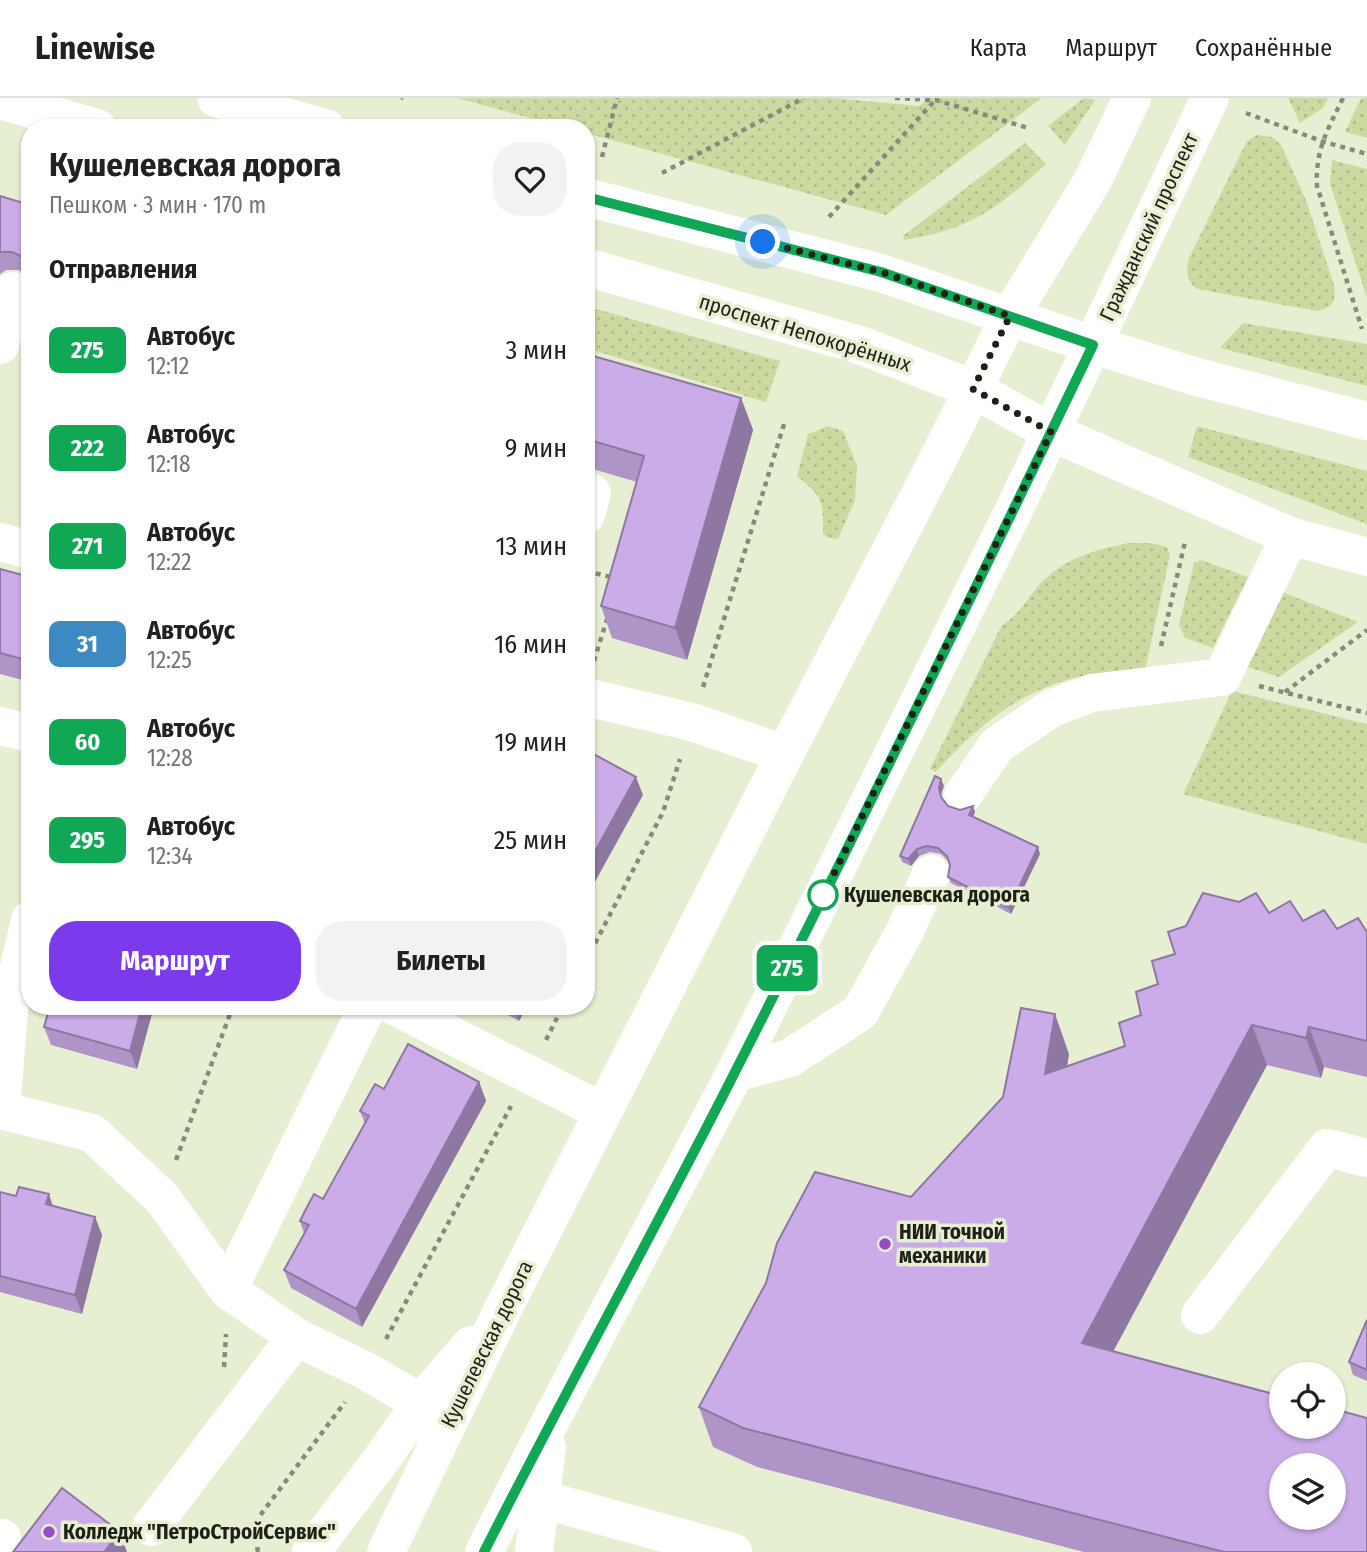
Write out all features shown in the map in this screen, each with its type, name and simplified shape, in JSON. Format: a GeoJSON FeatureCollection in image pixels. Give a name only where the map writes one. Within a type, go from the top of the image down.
{"type":"FeatureCollection","features":[{"type":"Feature","properties":{"kind":"main road"},"geometry":{"type":"LineString","coordinates":[[216,98],[293,119]]}},
{"type":"Feature","properties":{"kind":"main road"},"geometry":{"type":"LineString","coordinates":[[973,389],[1010,316],[1093,180],[1132,98]]}},
{"type":"Feature","properties":{"kind":"main road","name":"Гражданский проспект"},"geometry":{"type":"LineString","coordinates":[[1051,432],[1210,98]]}},
{"type":"Feature","properties":{"kind":"main road"},"geometry":{"type":"LineString","coordinates":[[0,100],[66,119]]}},
{"type":"Feature","properties":{"kind":"main road"},"geometry":{"type":"LineString","coordinates":[[595,199],[881,272],[1093,345],[1197,377],[1367,421]]}},
{"type":"Feature","properties":{"kind":"main road","name":"проспект Непокорённых"},"geometry":{"type":"LineString","coordinates":[[595,270],[860,345],[973,389],[1051,432],[1290,536],[1367,557]]}},
{"type":"Feature","properties":{"kind":"main road","name":"Кушелевская дорога"},"geometry":{"type":"LineString","coordinates":[[386,1552],[504,1307],[973,389]]}},
{"type":"Feature","properties":{"kind":"main road"},"geometry":{"type":"LineString","coordinates":[[484,1552],[735,1073],[1051,432]]}},
{"type":"Feature","properties":{"kind":"main road"},"geometry":{"type":"LineString","coordinates":[[963,795],[997,745],[1052,708],[1092,693],[1222,677],[1290,536]]}},
{"type":"Feature","properties":{"kind":"main road"},"geometry":{"type":"LineString","coordinates":[[0,542],[21,548]]}},
{"type":"Feature","properties":{"kind":"main road"},"geometry":{"type":"LineString","coordinates":[[595,682],[692,722],[785,754]]}},
{"type":"Feature","properties":{"kind":"main road"},"geometry":{"type":"LineString","coordinates":[[0,726],[21,731]]}},
{"type":"Feature","properties":{"kind":"main road"},"geometry":{"type":"LineString","coordinates":[[735,1073],[790,1058],[860,1013],[904,933],[930,874]]}},
{"type":"Feature","properties":{"kind":"main road"},"geometry":{"type":"LineString","coordinates":[[21,959],[9,1010],[1,1110],[92,1133],[162,1198],[228,1290],[296,1337],[368,1372],[421,1403]]}},
{"type":"Feature","properties":{"kind":"main road"},"geometry":{"type":"LineString","coordinates":[[228,1290],[364,1015]]}},
{"type":"Feature","properties":{"kind":"main road"},"geometry":{"type":"LineString","coordinates":[[412,1015],[603,1112]]}},
{"type":"Feature","properties":{"kind":"main road"},"geometry":{"type":"LineString","coordinates":[[1200,1315],[1327,1148],[1367,1158]]}},
{"type":"Feature","properties":{"kind":"main road"},"geometry":{"type":"LineString","coordinates":[[311,1552],[421,1403],[504,1307]]}},
{"type":"Feature","properties":{"kind":"main road"},"geometry":{"type":"LineString","coordinates":[[151,1527],[296,1337]]}},
{"type":"Feature","properties":{"kind":"main road"},"geometry":{"type":"LineString","coordinates":[[534,1552],[550,1422]]}},
{"type":"Feature","properties":{"kind":"main road"},"geometry":{"type":"LineString","coordinates":[[541,1499],[733,1552]]}},
{"type":"Feature","properties":{"kind":"path"},"geometry":{"type":"LineString","coordinates":[[602,157],[617,98]]}},
{"type":"Feature","properties":{"kind":"path"},"geometry":{"type":"LineString","coordinates":[[662,173],[804,98]]}},
{"type":"Feature","properties":{"kind":"path"},"geometry":{"type":"LineString","coordinates":[[895,98],[937,99],[1028,128]]}},
{"type":"Feature","properties":{"kind":"path"},"geometry":{"type":"LineString","coordinates":[[1343,98],[1321,141],[1316,165],[1317,186],[1362,329]]}},
{"type":"Feature","properties":{"kind":"path"},"geometry":{"type":"LineString","coordinates":[[829,217],[937,99]]}},
{"type":"Feature","properties":{"kind":"path"},"geometry":{"type":"LineString","coordinates":[[1246,113],[1321,141],[1367,154]]}},
{"type":"Feature","properties":{"kind":"path"},"geometry":{"type":"LineString","coordinates":[[595,573],[619,579]]}},
{"type":"Feature","properties":{"kind":"path"},"geometry":{"type":"LineString","coordinates":[[595,662],[608,615]]}},
{"type":"Feature","properties":{"kind":"path"},"geometry":{"type":"LineString","coordinates":[[1284,693],[1367,630]]}},
{"type":"Feature","properties":{"kind":"path"},"geometry":{"type":"LineString","coordinates":[[162,1198],[230,1015]]}},
{"type":"Feature","properties":{"kind":"path"},"geometry":{"type":"LineString","coordinates":[[258,1552],[253,1525],[368,1372],[558,1015]]}},
{"type":"Feature","properties":{"kind":"green space"},"geometry":{"type":"Polygon","coordinates":[[[457,98],[832,98],[920,106],[927,98],[1042,98],[886,215],[595,135],[595,119],[533,119],[457,98]]]}},
{"type":"Feature","properties":{"kind":"green space"},"geometry":{"type":"Polygon","coordinates":[[[1084,98],[1095,100],[1065,145],[1048,126],[1084,98]]]}},
{"type":"Feature","properties":{"kind":"green space"},"geometry":{"type":"Polygon","coordinates":[[[1288,98],[1328,98],[1323,108],[1300,123],[1288,98]]]}},
{"type":"Feature","properties":{"kind":"green space"},"geometry":{"type":"Polygon","coordinates":[[[1361,98],[1367,98],[1367,138],[1345,132],[1361,98]]]}},
{"type":"Feature","properties":{"kind":"green space"},"geometry":{"type":"Polygon","coordinates":[[[1257,135],[1272,137],[1281,145],[1306,200],[1334,285],[1334,299],[1330,306],[1322,310],[1197,289],[1189,279],[1189,258],[1247,141],[1257,135]]]}},
{"type":"Feature","properties":{"kind":"green space"},"geometry":{"type":"Polygon","coordinates":[[[1025,143],[1046,164],[1013,193],[982,215],[965,223],[927,236],[904,240],[903,236],[1025,143]]]}},
{"type":"Feature","properties":{"kind":"green space"},"geometry":{"type":"Polygon","coordinates":[[[1332,160],[1367,169],[1367,298],[1330,184],[1332,160]]]}},
{"type":"Feature","properties":{"kind":"green space"},"geometry":{"type":"Polygon","coordinates":[[[595,309],[780,361],[766,402],[595,351],[595,309]]]}},
{"type":"Feature","properties":{"kind":"green space"},"geometry":{"type":"Polygon","coordinates":[[[1243,323],[1367,344],[1367,386],[1220,348],[1243,323]]]}},
{"type":"Feature","properties":{"kind":"green space"},"geometry":{"type":"Polygon","coordinates":[[[828,426],[843,431],[857,466],[855,500],[838,539],[823,534],[820,501],[797,476],[808,434],[828,426]]]}},
{"type":"Feature","properties":{"kind":"green space"},"geometry":{"type":"Polygon","coordinates":[[[1197,426],[1367,471],[1367,524],[1188,457],[1197,426]]]}},
{"type":"Feature","properties":{"kind":"green space"},"geometry":{"type":"Polygon","coordinates":[[[1128,543],[1152,543],[1167,547],[1170,555],[1145,670],[1081,676],[1054,684],[1004,710],[981,727],[936,772],[930,769],[1002,625],[1019,610],[1043,581],[1062,566],[1093,552],[1128,543]]]}},
{"type":"Feature","properties":{"kind":"green space"},"geometry":{"type":"Polygon","coordinates":[[[1201,560],[1248,577],[1213,648],[1185,638],[1179,625],[1194,563],[1201,560]]]}},
{"type":"Feature","properties":{"kind":"green space"},"geometry":{"type":"Polygon","coordinates":[[[1282,592],[1358,622],[1279,677],[1245,666],[1282,592]]]}},
{"type":"Feature","properties":{"kind":"green space"},"geometry":{"type":"Polygon","coordinates":[[[1232,691],[1367,724],[1367,844],[1183,794],[1232,691]]]}},
{"type":"Feature","properties":{"kind":"building"},"geometry":{"type":"Polygon","coordinates":[[[0,196],[21,202],[21,256],[12,252],[0,252],[0,196]]]}},
{"type":"Feature","properties":{"kind":"building"},"geometry":{"type":"Polygon","coordinates":[[[595,357],[741,398],[675,628],[601,606],[644,456],[595,442],[595,357]]]}},
{"type":"Feature","properties":{"kind":"building"},"geometry":{"type":"Polygon","coordinates":[[[0,569],[21,575],[21,659],[0,653],[0,569]]]}},
{"type":"Feature","properties":{"kind":"building"},"geometry":{"type":"Polygon","coordinates":[[[595,755],[636,777],[595,852],[595,755]]]}},
{"type":"Feature","properties":{"kind":"building"},"geometry":{"type":"Polygon","coordinates":[[[935,776],[941,779],[941,797],[948,806],[960,810],[973,806],[969,815],[1038,847],[1009,908],[948,877],[950,865],[947,856],[938,848],[927,846],[917,849],[908,859],[900,856],[935,776]]]}},
{"type":"Feature","properties":{"kind":"building","name":"НИИ точной механики"},"geometry":{"type":"Polygon","coordinates":[[[1203,893],[1239,902],[1256,893],[1269,913],[1290,901],[1303,921],[1324,910],[1337,929],[1358,918],[1367,932],[1367,1041],[1309,1027],[1306,1038],[1252,1025],[1082,1343],[1269,1393],[1269,1439],[1346,1439],[1346,1412],[1367,1418],[1367,1552],[1224,1552],[743,1428],[699,1407],[766,1283],[777,1243],[815,1172],[911,1197],[1003,1097],[1021,1008],[1055,1014],[1045,1074],[1125,1046],[1119,1023],[1141,1015],[1136,992],[1158,984],[1152,961],[1175,954],[1168,932],[1186,926],[1203,893]]]}},
{"type":"Feature","properties":{"kind":"building"},"geometry":{"type":"Polygon","coordinates":[[[47,1015],[140,1015],[130,1051],[44,1027],[47,1015]]]}},
{"type":"Feature","properties":{"kind":"building"},"geometry":{"type":"Polygon","coordinates":[[[408,1044],[479,1082],[356,1309],[284,1270],[309,1225],[300,1221],[314,1194],[323,1199],[369,1116],[360,1111],[375,1084],[384,1089],[408,1044]]]}},
{"type":"Feature","properties":{"kind":"building"},"geometry":{"type":"Polygon","coordinates":[[[19,1187],[49,1194],[46,1204],[95,1217],[75,1295],[0,1276],[0,1192],[16,1196],[19,1187]]]}},
{"type":"Feature","properties":{"kind":"building"},"geometry":{"type":"Polygon","coordinates":[[[1367,1320],[1367,1370],[1349,1362],[1367,1320]]]}},
{"type":"Feature","properties":{"kind":"building"},"geometry":{"type":"Polygon","coordinates":[[[62,1488],[120,1532],[104,1552],[13,1552],[62,1488]]]}},
{"type":"Feature","properties":{"kind":"bus line","name":"275"},"geometry":{"type":"LineString","coordinates":[[484,1552],[735,1073],[1093,345],[881,272],[595,199]]}},
{"type":"Feature","properties":{"kind":"place","name":"Кушелевская дорога"},"geometry":{"type":"Point","coordinates":[823,895]}},
{"type":"Feature","properties":{"kind":"place","name":"НИИ точной механики"},"geometry":{"type":"Point","coordinates":[885,1244]}},
{"type":"Feature","properties":{"kind":"place","name":"Колледж \"ПетроСтройСервис\""},"geometry":{"type":"Point","coordinates":[49,1532]}},
{"type":"Feature","properties":{"kind":"route"},"geometry":{"type":"LineString","coordinates":[[763,242],[881,272],[1010,316],[973,389],[1051,432],[820,902],[823,895]]}}]}
